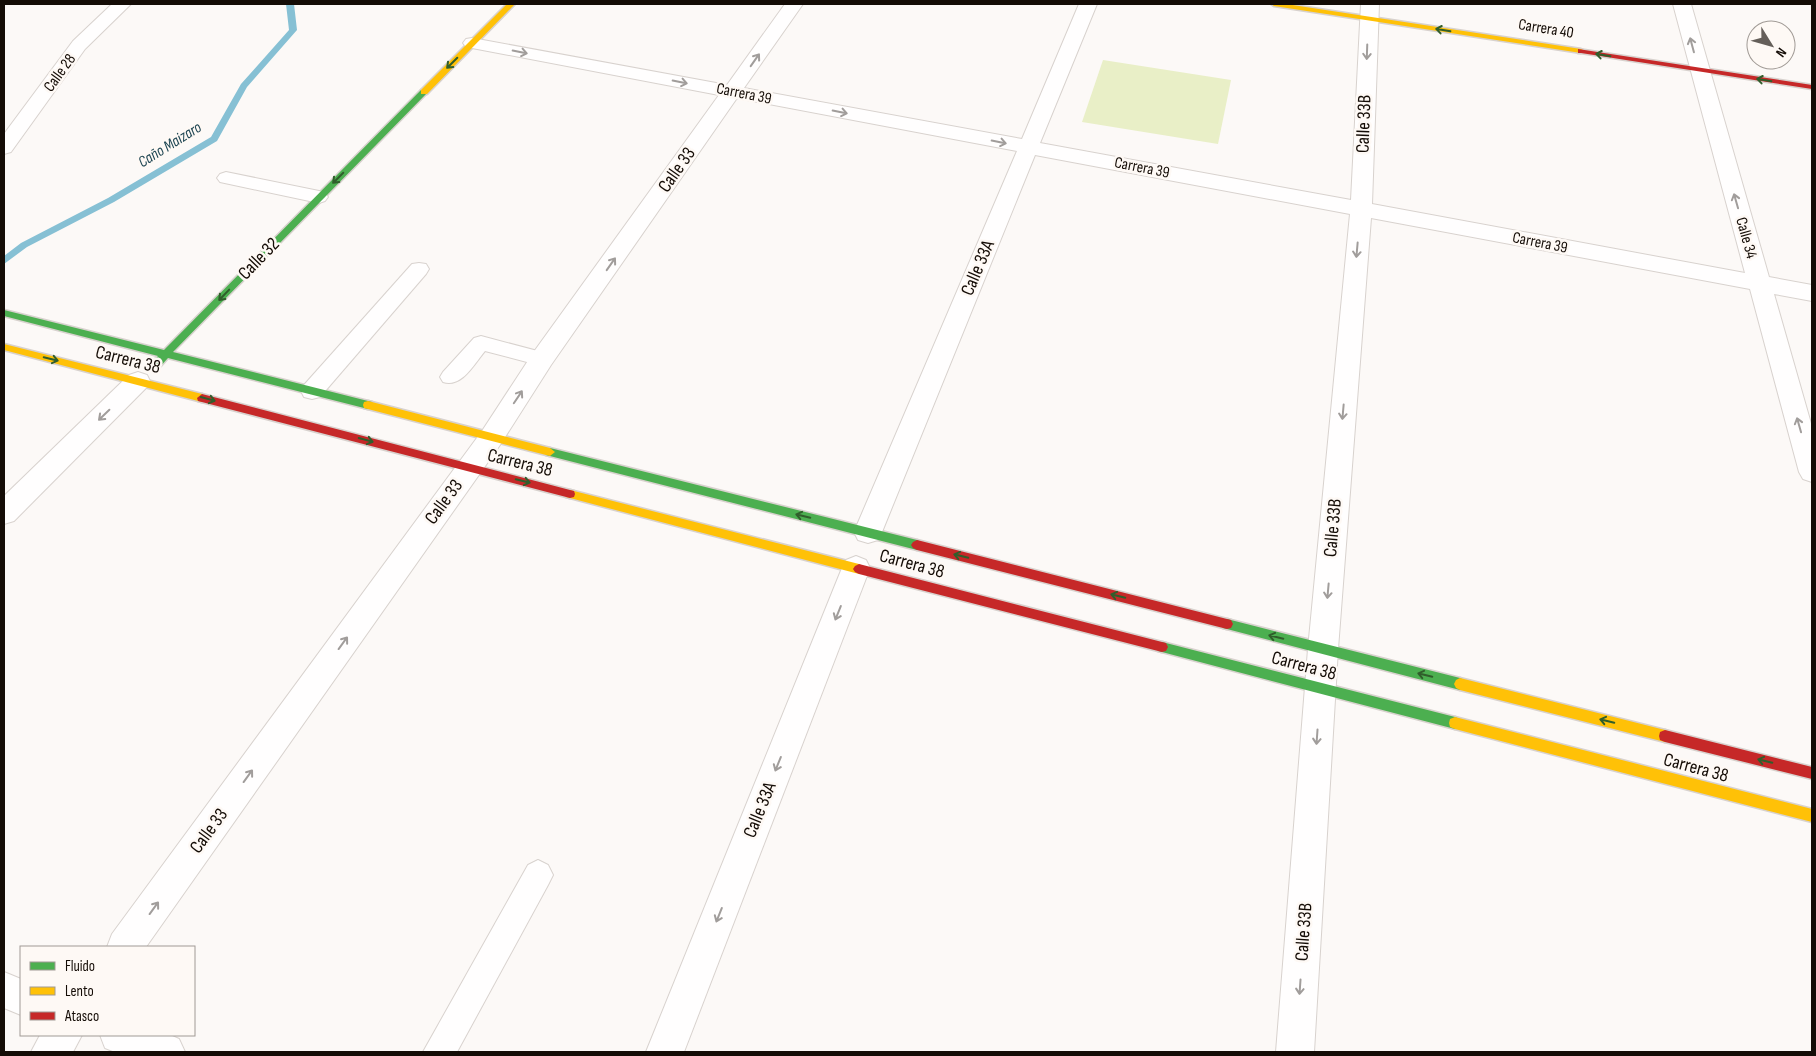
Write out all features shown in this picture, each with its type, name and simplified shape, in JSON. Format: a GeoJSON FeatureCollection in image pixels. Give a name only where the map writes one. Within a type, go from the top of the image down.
{"type":"FeatureCollection","features":[{"type":"Feature","properties":{"kind":"street","name":"Calle 28"},"geometry":{"type":"LineString","coordinates":[[4,148],[80,45],[122,4]]}},
{"type":"Feature","properties":{"kind":"street","name":"Calle 32"},"geometry":{"type":"LineString","coordinates":[[4,512],[165,355],[511,4]]}},
{"type":"Feature","properties":{"kind":"street","name":"Calle 33"},"geometry":{"type":"LineString","coordinates":[[126,946],[469,468],[542,359],[794,4]]}},
{"type":"Feature","properties":{"kind":"street","name":"Calle 33A"},"geometry":{"type":"LineString","coordinates":[[868,532],[1088,4]]}},
{"type":"Feature","properties":{"kind":"street","name":"Carrera 40"},"geometry":{"type":"LineString","coordinates":[[1274,4],[1368,8],[1699,70],[1812,87]]}},
{"type":"Feature","properties":{"kind":"street","name":"Calle 34"},"geometry":{"type":"LineString","coordinates":[[1682,4],[1812,472]]}},
{"type":"Feature","properties":{"kind":"street","name":"Calle 33B"},"geometry":{"type":"LineString","coordinates":[[1295,1052],[1323,649],[1360,209],[1368,8]]}},
{"type":"Feature","properties":{"kind":"street","name":"Carrera 39"},"geometry":{"type":"LineString","coordinates":[[472,43],[1812,294]]}},
{"type":"Feature","properties":{"kind":"street","name":"Carrera 38"},"geometry":{"type":"LineString","coordinates":[[4,313],[1812,773]]}},
{"type":"Feature","properties":{"kind":"street","name":"Carrera 38"},"geometry":{"type":"LineString","coordinates":[[4,347],[1812,816]]}},
{"type":"Feature","properties":{"kind":"street","name":"Calle 33A"},"geometry":{"type":"LineString","coordinates":[[665,1052],[856,568]]}},
{"type":"Feature","properties":{"kind":"street"},"geometry":{"type":"LineString","coordinates":[[4,990],[20,998]]}},
{"type":"Feature","properties":{"kind":"street"},"geometry":{"type":"LineString","coordinates":[[50,1052],[61,1036]]}},
{"type":"Feature","properties":{"kind":"street"},"geometry":{"type":"LineString","coordinates":[[121,1036],[166,1052]]}},
{"type":"Feature","properties":{"kind":"lane"},"geometry":{"type":"LineString","coordinates":[[226,178],[319,197]]}},
{"type":"Feature","properties":{"kind":"lane"},"geometry":{"type":"LineString","coordinates":[[312,391],[419,269]]}},
{"type":"Feature","properties":{"kind":"lane"},"geometry":{"type":"LineString","coordinates":[[451,377],[481,343],[542,359]]}},
{"type":"Feature","properties":{"kind":"lane"},"geometry":{"type":"LineString","coordinates":[[439,1052],[538,875]]}},
{"type":"Feature","properties":{"kind":"green space"},"geometry":{"type":"Polygon","coordinates":[[[1103,60],[1231,80],[1218,144],[1082,122],[1103,60]]]}},
{"type":"Feature","properties":{"kind":"waterway","name":"Caño Maizaro"},"geometry":{"type":"LineString","coordinates":[[4,261],[24,245],[111,200],[214,139],[244,86],[293,30],[290,4]]}},
{"type":"Feature","properties":{"kind":"traffic: fast"},"geometry":{"type":"LineString","coordinates":[[154,366],[424,92]]}},
{"type":"Feature","properties":{"kind":"traffic: fast"},"geometry":{"type":"LineString","coordinates":[[4,313],[368,405]]}},
{"type":"Feature","properties":{"kind":"traffic: fast"},"geometry":{"type":"LineString","coordinates":[[550,452],[917,545]]}},
{"type":"Feature","properties":{"kind":"traffic: fast"},"geometry":{"type":"LineString","coordinates":[[1227,624],[1460,684]]}},
{"type":"Feature","properties":{"kind":"traffic: fast"},"geometry":{"type":"LineString","coordinates":[[1162,647],[1455,723]]}},
{"type":"Feature","properties":{"kind":"traffic: slow"},"geometry":{"type":"LineString","coordinates":[[424,92],[511,4]]}},
{"type":"Feature","properties":{"kind":"traffic: slow"},"geometry":{"type":"LineString","coordinates":[[1274,4],[1581,51]]}},
{"type":"Feature","properties":{"kind":"traffic: slow"},"geometry":{"type":"LineString","coordinates":[[4,347],[202,398]]}},
{"type":"Feature","properties":{"kind":"traffic: slow"},"geometry":{"type":"LineString","coordinates":[[368,405],[550,452]]}},
{"type":"Feature","properties":{"kind":"traffic: slow"},"geometry":{"type":"LineString","coordinates":[[570,494],[859,569]]}},
{"type":"Feature","properties":{"kind":"traffic: slow"},"geometry":{"type":"LineString","coordinates":[[1460,684],[1665,736]]}},
{"type":"Feature","properties":{"kind":"traffic: slow"},"geometry":{"type":"LineString","coordinates":[[1455,723],[1812,816]]}},
{"type":"Feature","properties":{"kind":"traffic: jam"},"geometry":{"type":"LineString","coordinates":[[1581,51],[1812,87]]}},
{"type":"Feature","properties":{"kind":"traffic: jam"},"geometry":{"type":"LineString","coordinates":[[202,398],[570,494]]}},
{"type":"Feature","properties":{"kind":"traffic: jam"},"geometry":{"type":"LineString","coordinates":[[917,545],[1227,624]]}},
{"type":"Feature","properties":{"kind":"traffic: jam"},"geometry":{"type":"LineString","coordinates":[[859,569],[1162,647]]}},
{"type":"Feature","properties":{"kind":"traffic: jam"},"geometry":{"type":"LineString","coordinates":[[1665,736],[1812,773]]}}]}
